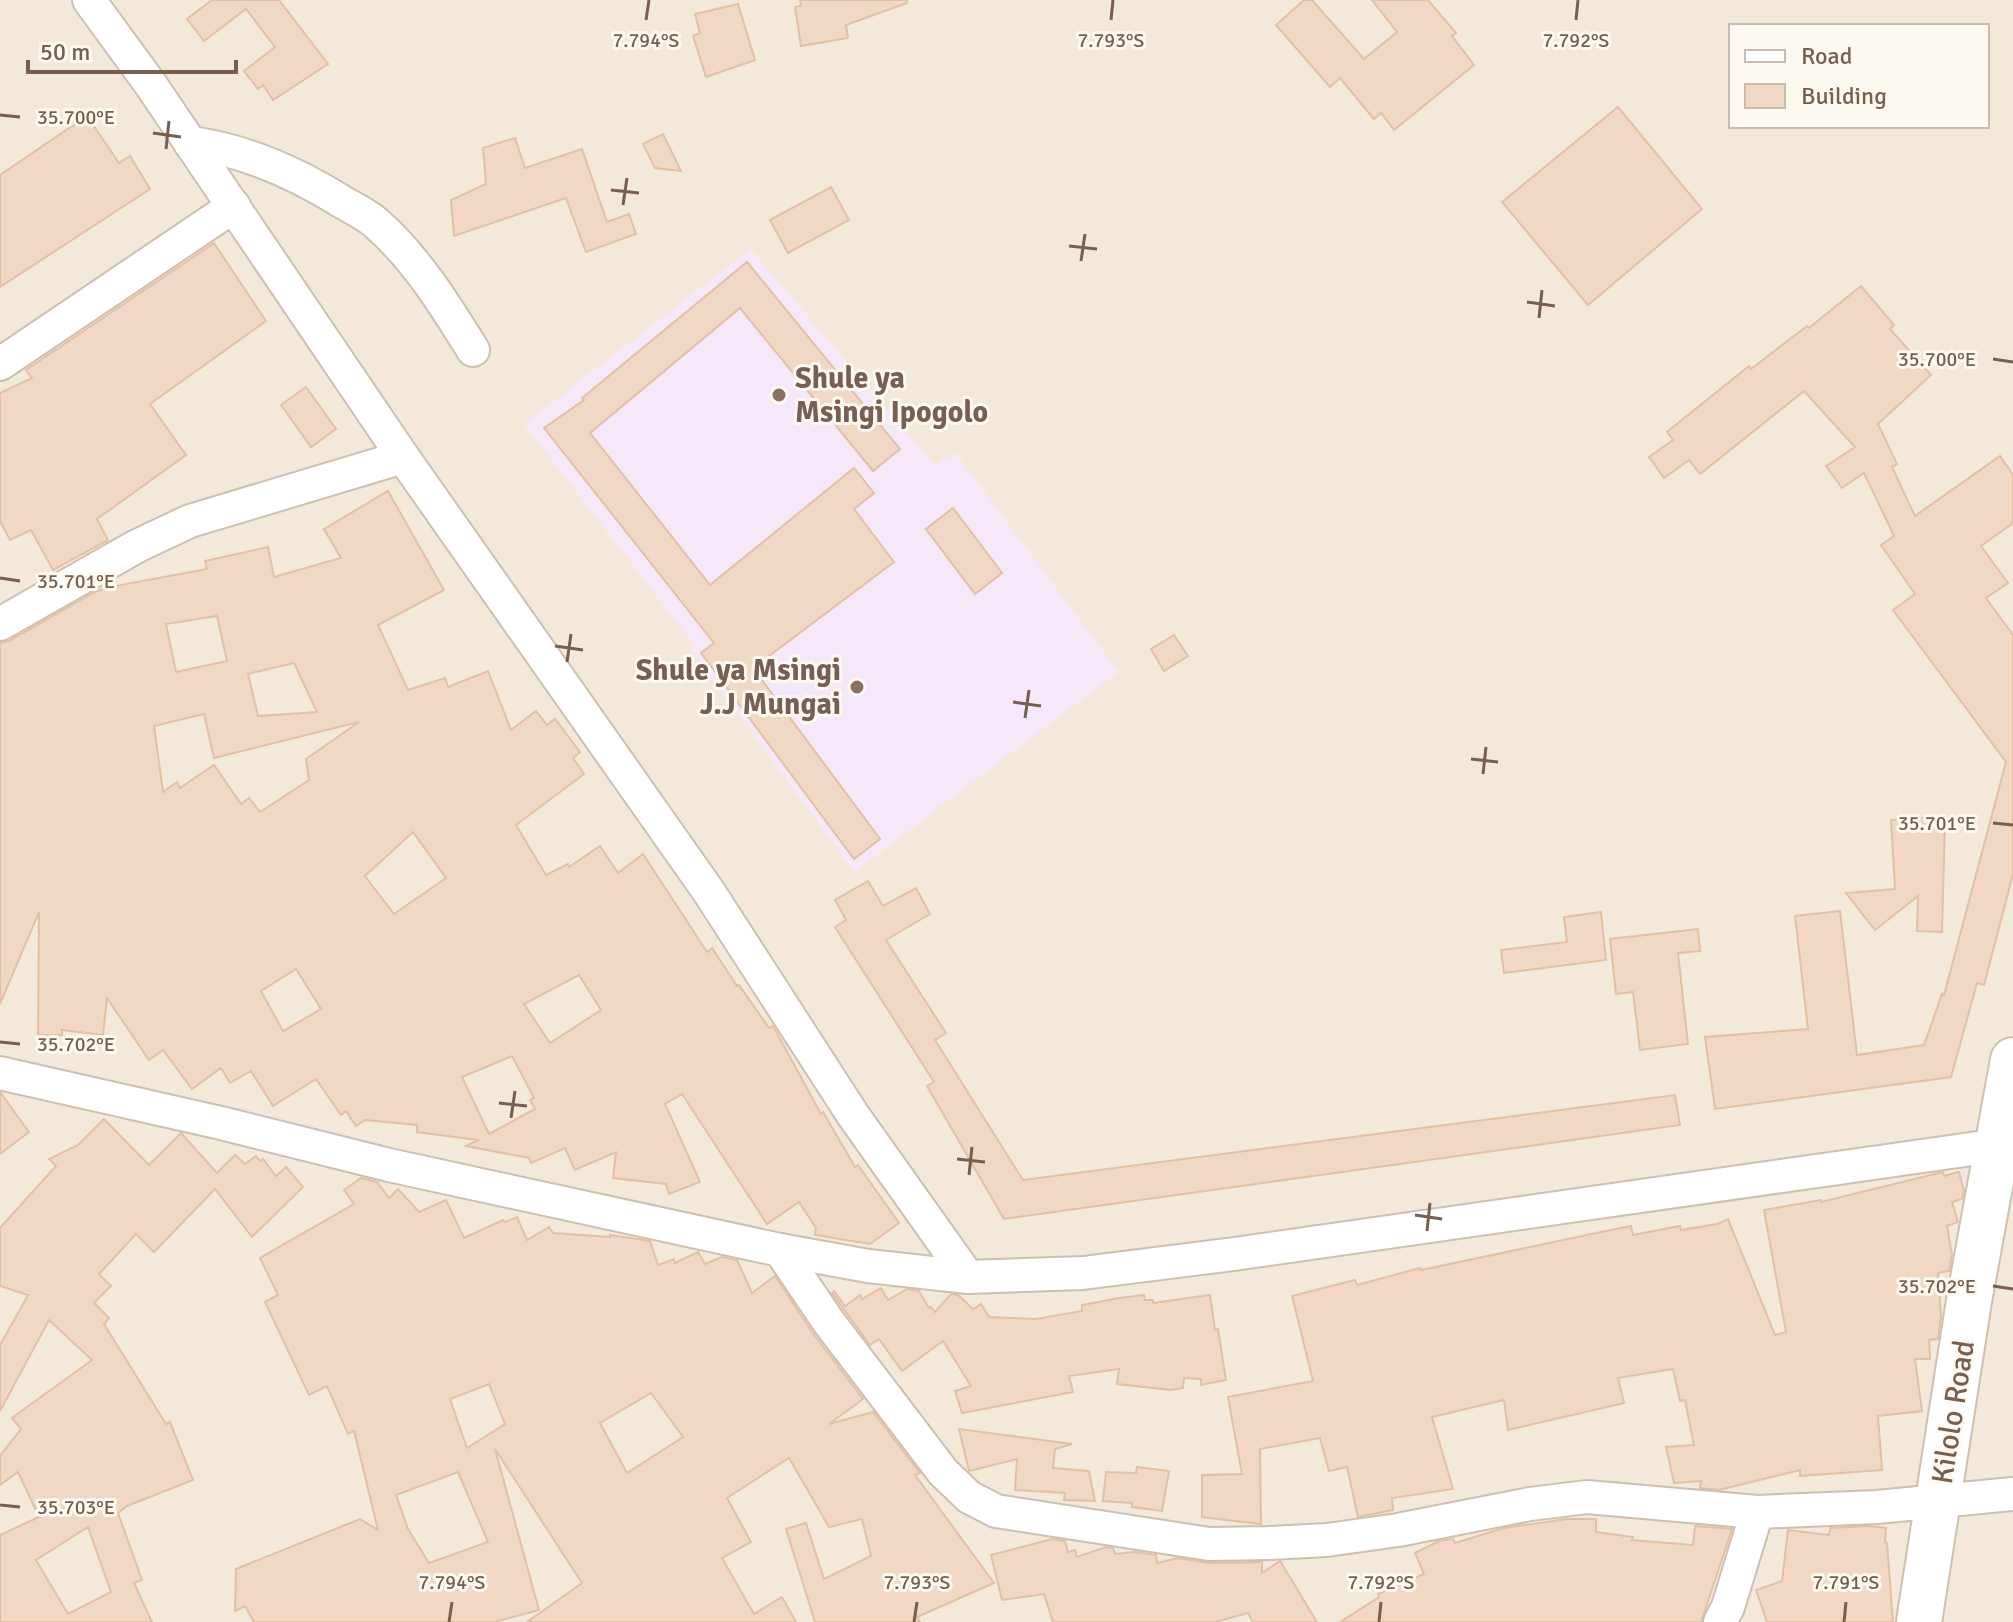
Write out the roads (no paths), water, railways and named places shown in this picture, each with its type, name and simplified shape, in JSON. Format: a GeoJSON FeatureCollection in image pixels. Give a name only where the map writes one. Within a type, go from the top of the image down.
{"type":"FeatureCollection","features":[{"type":"Feature","properties":{"kind":"main road","name":"Kilolo Road"},"geometry":{"type":"LineString","coordinates":[[1919,1622],[2005,1145],[2013,1060]]}},
{"type":"Feature","properties":{"kind":"street"},"geometry":{"type":"LineString","coordinates":[[89,0],[234,206],[403,457],[709,892],[853,1115],[968,1277]]}},
{"type":"Feature","properties":{"kind":"street"},"geometry":{"type":"LineString","coordinates":[[190,143],[223,147],[259,159],[311,183],[375,221],[414,263],[473,350]]}},
{"type":"Feature","properties":{"kind":"street"},"geometry":{"type":"LineString","coordinates":[[0,364],[234,206]]}},
{"type":"Feature","properties":{"kind":"street"},"geometry":{"type":"LineString","coordinates":[[0,624],[137,546],[190,521],[403,457]]}},
{"type":"Feature","properties":{"kind":"street"},"geometry":{"type":"LineString","coordinates":[[0,1073],[389,1165],[780,1250],[868,1266],[968,1277],[1083,1273],[1219,1256],[2005,1145]]}},
{"type":"Feature","properties":{"kind":"street"},"geometry":{"type":"LineString","coordinates":[[780,1250],[856,1358],[943,1472],[969,1497],[996,1511],[1209,1544],[1327,1540],[1587,1497],[1757,1512],[1877,1507],[2013,1494]]}},
{"type":"Feature","properties":{"kind":"street"},"geometry":{"type":"LineString","coordinates":[[1720,1622],[1728,1607],[1757,1512]]}},
{"type":"Feature","properties":{"kind":"place","name":"Shule ya Msingi Ipogolo"},"geometry":{"type":"Point","coordinates":[779,395]}},
{"type":"Feature","properties":{"kind":"place","name":"Shule ya Msingi J.J Mungai"},"geometry":{"type":"Point","coordinates":[857,687]}}]}
